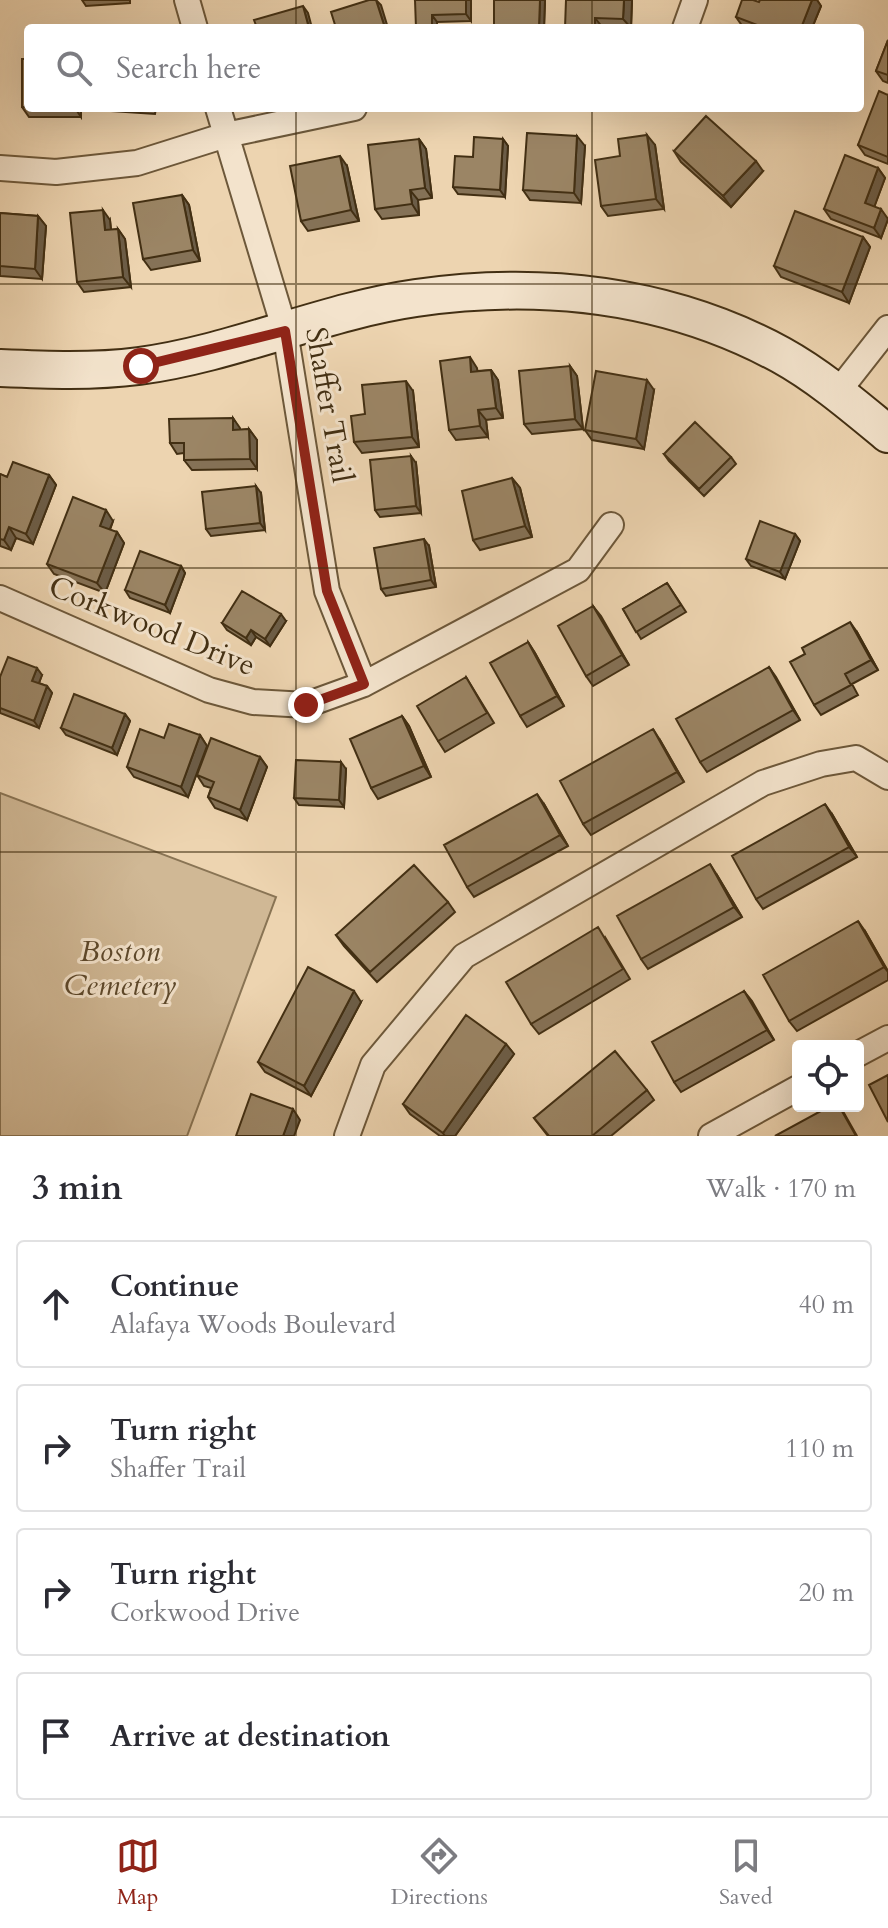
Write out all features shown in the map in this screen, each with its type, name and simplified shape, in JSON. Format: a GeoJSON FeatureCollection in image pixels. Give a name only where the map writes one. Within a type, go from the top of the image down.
{"type":"FeatureCollection","features":[{"type":"Feature","properties":{"kind":"street"},"geometry":{"type":"LineString","coordinates":[[187,0],[194,24]]}},
{"type":"Feature","properties":{"kind":"street"},"geometry":{"type":"LineString","coordinates":[[686,24],[695,0]]}},
{"type":"Feature","properties":{"kind":"street","name":"Shaffer Trail"},"geometry":{"type":"LineString","coordinates":[[219,112],[285,331],[327,591],[364,684]]}},
{"type":"Feature","properties":{"kind":"street"},"geometry":{"type":"LineString","coordinates":[[0,168],[56,172],[137,163],[226,135],[335,112]]}},
{"type":"Feature","properties":{"kind":"street"},"geometry":{"type":"LineString","coordinates":[[0,368],[63,370],[141,366],[415,298],[529,289],[609,295],[666,308],[721,326],[783,356],[837,393],[888,434]]}},
{"type":"Feature","properties":{"kind":"street"},"geometry":{"type":"LineString","coordinates":[[837,393],[888,328]]}},
{"type":"Feature","properties":{"kind":"street","name":"Corkwood Drive"},"geometry":{"type":"LineString","coordinates":[[0,598],[209,690],[253,702],[306,705],[364,684],[578,570],[611,525]]}},
{"type":"Feature","properties":{"kind":"street"},"geometry":{"type":"LineString","coordinates":[[347,1136],[373,1065],[464,956],[763,783],[821,764],[856,758],[888,777]]}},
{"type":"Feature","properties":{"kind":"street"},"geometry":{"type":"LineString","coordinates":[[864,1051],[888,1038]]}},
{"type":"Feature","properties":{"kind":"street"},"geometry":{"type":"LineString","coordinates":[[711,1136],[792,1091]]}},
{"type":"Feature","properties":{"kind":"green space","name":"Boston Cemetery"},"geometry":{"type":"Polygon","coordinates":[[[0,793],[276,897],[187,1136],[0,1136],[0,793]]]}},
{"type":"Feature","properties":{"kind":"building"},"geometry":{"type":"Polygon","coordinates":[[[376,0],[384,24],[335,24],[331,12],[376,0]]]}},
{"type":"Feature","properties":{"kind":"building"},"geometry":{"type":"Polygon","coordinates":[[[415,0],[466,0],[466,14],[432,15],[432,24],[416,24],[415,0]]]}},
{"type":"Feature","properties":{"kind":"building"},"geometry":{"type":"Polygon","coordinates":[[[494,0],[540,0],[539,24],[494,24],[494,0]]]}},
{"type":"Feature","properties":{"kind":"building"},"geometry":{"type":"Polygon","coordinates":[[[566,0],[624,0],[623,19],[595,18],[595,24],[565,24],[566,0]]]}},
{"type":"Feature","properties":{"kind":"building"},"geometry":{"type":"Polygon","coordinates":[[[742,0],[812,0],[803,24],[754,24],[736,17],[742,0]]]}},
{"type":"Feature","properties":{"kind":"building"},"geometry":{"type":"Polygon","coordinates":[[[303,6],[308,24],[256,24],[254,20],[303,6]]]}},
{"type":"Feature","properties":{"kind":"building"},"geometry":{"type":"Polygon","coordinates":[[[888,40],[888,75],[876,71],[888,40]]]}},
{"type":"Feature","properties":{"kind":"building"},"geometry":{"type":"Polygon","coordinates":[[[22,59],[24,59],[24,107],[22,59]]]}},
{"type":"Feature","properties":{"kind":"building"},"geometry":{"type":"Polygon","coordinates":[[[879,91],[888,95],[888,157],[858,145],[879,91]]]}},
{"type":"Feature","properties":{"kind":"building"},"geometry":{"type":"Polygon","coordinates":[[[706,116],[756,161],[723,196],[674,151],[706,116]]]}},
{"type":"Feature","properties":{"kind":"building"},"geometry":{"type":"Polygon","coordinates":[[[527,133],[577,136],[574,193],[523,190],[527,133]]]}},
{"type":"Feature","properties":{"kind":"building"},"geometry":{"type":"Polygon","coordinates":[[[647,135],[656,199],[601,206],[595,160],[620,156],[618,139],[647,135]]]}},
{"type":"Feature","properties":{"kind":"building"},"geometry":{"type":"Polygon","coordinates":[[[474,137],[503,139],[500,190],[453,187],[455,156],[473,157],[474,137]]]}},
{"type":"Feature","properties":{"kind":"building"},"geometry":{"type":"Polygon","coordinates":[[[419,139],[425,188],[410,190],[412,204],[375,209],[368,145],[419,139]]]}},
{"type":"Feature","properties":{"kind":"building"},"geometry":{"type":"Polygon","coordinates":[[[845,155],[878,168],[865,203],[881,209],[874,228],[824,209],[845,155]]]}},
{"type":"Feature","properties":{"kind":"building"},"geometry":{"type":"Polygon","coordinates":[[[340,156],[351,210],[301,221],[290,166],[340,156]]]}},
{"type":"Feature","properties":{"kind":"building"},"geometry":{"type":"Polygon","coordinates":[[[182,195],[193,250],[143,259],[133,203],[182,195]]]}},
{"type":"Feature","properties":{"kind":"building"},"geometry":{"type":"Polygon","coordinates":[[[103,210],[105,230],[118,229],[123,277],[77,282],[70,213],[103,210]]]}},
{"type":"Feature","properties":{"kind":"building"},"geometry":{"type":"Polygon","coordinates":[[[795,211],[863,237],[842,292],[774,266],[795,211]]]}},
{"type":"Feature","properties":{"kind":"building"},"geometry":{"type":"Polygon","coordinates":[[[0,213],[38,216],[35,269],[0,266],[0,213]]]}},
{"type":"Feature","properties":{"kind":"building"},"geometry":{"type":"Polygon","coordinates":[[[470,357],[471,372],[491,370],[496,408],[478,410],[480,426],[449,430],[440,361],[470,357]]]}},
{"type":"Feature","properties":{"kind":"building"},"geometry":{"type":"Polygon","coordinates":[[[570,366],[575,419],[524,424],[519,371],[570,366]]]}},
{"type":"Feature","properties":{"kind":"building"},"geometry":{"type":"Polygon","coordinates":[[[596,371],[647,380],[636,439],[585,430],[596,371]]]}},
{"type":"Feature","properties":{"kind":"building"},"geometry":{"type":"Polygon","coordinates":[[[406,381],[412,437],[354,442],[351,416],[365,414],[362,385],[406,381]]]}},
{"type":"Feature","properties":{"kind":"building"},"geometry":{"type":"Polygon","coordinates":[[[233,418],[233,430],[249,429],[250,459],[184,460],[184,443],[170,443],[169,419],[233,418]]]}},
{"type":"Feature","properties":{"kind":"building"},"geometry":{"type":"Polygon","coordinates":[[[695,422],[731,457],[699,489],[664,454],[695,422]]]}},
{"type":"Feature","properties":{"kind":"building"},"geometry":{"type":"Polygon","coordinates":[[[411,456],[416,506],[375,510],[370,460],[411,456]]]}},
{"type":"Feature","properties":{"kind":"building"},"geometry":{"type":"Polygon","coordinates":[[[13,462],[49,475],[26,534],[9,527],[4,540],[0,539],[0,474],[7,477],[13,462]]]}},
{"type":"Feature","properties":{"kind":"building"},"geometry":{"type":"Polygon","coordinates":[[[512,478],[525,526],[473,540],[462,491],[512,478]]]}},
{"type":"Feature","properties":{"kind":"building"},"geometry":{"type":"Polygon","coordinates":[[[256,486],[260,523],[206,529],[202,492],[256,486]]]}},
{"type":"Feature","properties":{"kind":"building"},"geometry":{"type":"Polygon","coordinates":[[[73,497],[106,510],[100,526],[117,532],[97,583],[47,564],[73,497]]]}},
{"type":"Feature","properties":{"kind":"building"},"geometry":{"type":"Polygon","coordinates":[[[760,521],[795,534],[780,572],[746,559],[760,521]]]}},
{"type":"Feature","properties":{"kind":"building"},"geometry":{"type":"Polygon","coordinates":[[[424,539],[431,580],[381,589],[374,548],[424,539]]]}},
{"type":"Feature","properties":{"kind":"building"},"geometry":{"type":"Polygon","coordinates":[[[140,551],[181,566],[165,605],[125,590],[140,551]]]}},
{"type":"Feature","properties":{"kind":"building"},"geometry":{"type":"Polygon","coordinates":[[[667,583],[681,605],[636,632],[623,609],[667,583]]]}},
{"type":"Feature","properties":{"kind":"building"},"geometry":{"type":"Polygon","coordinates":[[[242,591],[281,614],[265,639],[251,630],[246,638],[222,623],[242,591]]]}},
{"type":"Feature","properties":{"kind":"building"},"geometry":{"type":"Polygon","coordinates":[[[593,606],[622,655],[586,676],[558,626],[593,606]]]}},
{"type":"Feature","properties":{"kind":"building"},"geometry":{"type":"Polygon","coordinates":[[[850,622],[871,660],[845,674],[851,685],[814,705],[790,662],[805,654],[802,648],[850,622]]]}},
{"type":"Feature","properties":{"kind":"building"},"geometry":{"type":"Polygon","coordinates":[[[528,642],[557,696],[520,716],[490,663],[528,642]]]}},
{"type":"Feature","properties":{"kind":"building"},"geometry":{"type":"Polygon","coordinates":[[[8,657],[37,668],[32,681],[47,686],[34,721],[0,708],[0,677],[8,657]]]}},
{"type":"Feature","properties":{"kind":"building"},"geometry":{"type":"Polygon","coordinates":[[[769,667],[793,710],[700,762],[676,719],[769,667]]]}},
{"type":"Feature","properties":{"kind":"building"},"geometry":{"type":"Polygon","coordinates":[[[466,677],[487,713],[438,741],[417,706],[466,677]]]}},
{"type":"Feature","properties":{"kind":"building"},"geometry":{"type":"Polygon","coordinates":[[[74,694],[125,714],[112,748],[61,728],[74,694]]]}},
{"type":"Feature","properties":{"kind":"building"},"geometry":{"type":"Polygon","coordinates":[[[402,716],[424,766],[371,788],[350,739],[402,716]]]}},
{"type":"Feature","properties":{"kind":"building"},"geometry":{"type":"Polygon","coordinates":[[[169,724],[200,735],[181,787],[127,767],[140,729],[164,738],[169,724]]]}},
{"type":"Feature","properties":{"kind":"building"},"geometry":{"type":"Polygon","coordinates":[[[653,729],[677,772],[583,824],[560,781],[653,729]]]}},
{"type":"Feature","properties":{"kind":"building"},"geometry":{"type":"Polygon","coordinates":[[[211,738],[260,757],[240,810],[208,797],[214,782],[197,775],[211,738]]]}},
{"type":"Feature","properties":{"kind":"building"},"geometry":{"type":"Polygon","coordinates":[[[296,760],[341,762],[339,800],[294,798],[296,760]]]}},
{"type":"Feature","properties":{"kind":"building"},"geometry":{"type":"Polygon","coordinates":[[[537,794],[560,835],[467,887],[444,845],[537,794]]]}},
{"type":"Feature","properties":{"kind":"building"},"geometry":{"type":"Polygon","coordinates":[[[825,804],[849,847],[756,899],[732,856],[825,804]]]}},
{"type":"Feature","properties":{"kind":"building"},"geometry":{"type":"Polygon","coordinates":[[[710,864],[734,907],[641,959],[617,916],[710,864]]]}},
{"type":"Feature","properties":{"kind":"building"},"geometry":{"type":"Polygon","coordinates":[[[414,865],[448,902],[370,972],[336,935],[414,865]]]}},
{"type":"Feature","properties":{"kind":"building"},"geometry":{"type":"Polygon","coordinates":[[[858,921],[884,967],[789,1021],[763,975],[858,921]]]}},
{"type":"Feature","properties":{"kind":"building"},"geometry":{"type":"Polygon","coordinates":[[[598,927],[623,969],[531,1024],[506,982],[598,927]]]}},
{"type":"Feature","properties":{"kind":"building"},"geometry":{"type":"Polygon","coordinates":[[[308,967],[354,991],[304,1086],[258,1062],[308,967]]]}},
{"type":"Feature","properties":{"kind":"building"},"geometry":{"type":"Polygon","coordinates":[[[744,991],[767,1030],[674,1082],[652,1042],[744,991]]]}},
{"type":"Feature","properties":{"kind":"building"},"geometry":{"type":"Polygon","coordinates":[[[466,1015],[506,1044],[443,1133],[403,1104],[466,1015]]]}},
{"type":"Feature","properties":{"kind":"building"},"geometry":{"type":"Polygon","coordinates":[[[615,1051],[647,1090],[592,1136],[549,1136],[534,1118],[615,1051]]]}},
{"type":"Feature","properties":{"kind":"building"},"geometry":{"type":"Polygon","coordinates":[[[888,1075],[888,1122],[869,1085],[888,1075]]]}},
{"type":"Feature","properties":{"kind":"building"},"geometry":{"type":"Polygon","coordinates":[[[251,1094],[293,1109],[283,1136],[236,1136],[251,1094]]]}},
{"type":"Feature","properties":{"kind":"building"},"geometry":{"type":"Polygon","coordinates":[[[819,1112],[842,1112],[856,1136],[775,1136],[819,1112]]]}},
{"type":"Feature","properties":{"kind":"route"},"geometry":{"type":"LineString","coordinates":[[141,366],[285,331],[327,591],[364,684],[306,705]]}}]}
